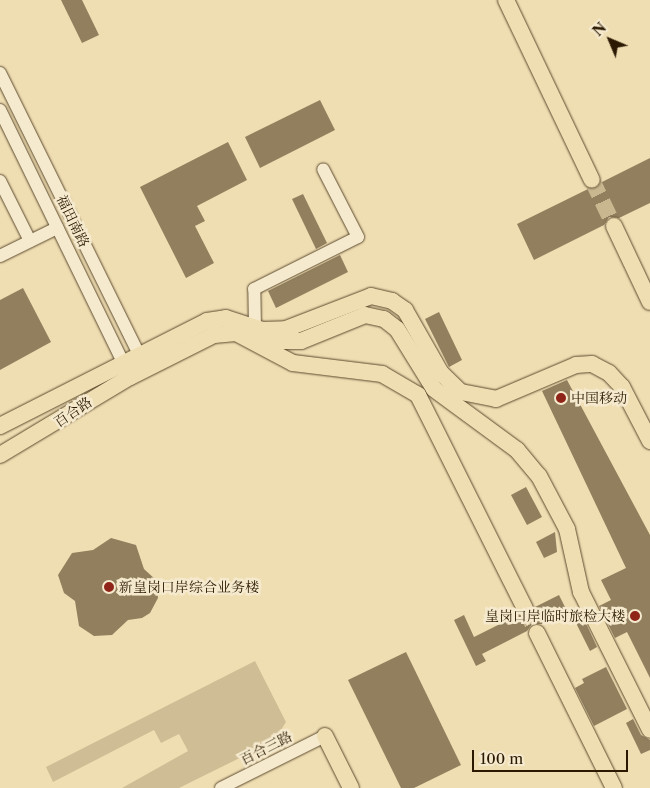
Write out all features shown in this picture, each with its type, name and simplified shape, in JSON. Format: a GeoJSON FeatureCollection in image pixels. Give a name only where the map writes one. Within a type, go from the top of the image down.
{"type":"FeatureCollection","features":[{"type":"Feature","properties":{"kind":"main road"},"geometry":{"type":"LineString","coordinates":[[506,0],[592,180]]}},
{"type":"Feature","properties":{"kind":"main road"},"geometry":{"type":"LineString","coordinates":[[614,226],[650,302]]}},
{"type":"Feature","properties":{"kind":"main road"},"geometry":{"type":"LineString","coordinates":[[254,334],[293,328],[364,297],[384,298],[410,316],[441,373],[461,392],[496,399],[576,365],[592,364],[609,373],[622,387],[650,441]]}},
{"type":"Feature","properties":{"kind":"main road"},"geometry":{"type":"LineString","coordinates":[[254,334],[301,341],[365,315],[378,317],[397,329],[434,389],[517,450],[539,476],[567,529],[574,572],[581,592],[650,730]]}},
{"type":"Feature","properties":{"kind":"main road","name":"百合路"},"geometry":{"type":"LineString","coordinates":[[0,426],[143,362],[207,320],[236,320],[254,334]]}},
{"type":"Feature","properties":{"kind":"main road"},"geometry":{"type":"LineString","coordinates":[[254,334],[293,363],[392,378],[418,395],[525,609]]}},
{"type":"Feature","properties":{"kind":"main road","name":"百合路"},"geometry":{"type":"LineString","coordinates":[[0,455],[127,370]]}},
{"type":"Feature","properties":{"kind":"main road"},"geometry":{"type":"LineString","coordinates":[[537,633],[614,788]]}},
{"type":"Feature","properties":{"kind":"main road"},"geometry":{"type":"LineString","coordinates":[[325,736],[351,788]]}},
{"type":"Feature","properties":{"kind":"street","name":"福田南路"},"geometry":{"type":"LineString","coordinates":[[0,73],[143,362]]}},
{"type":"Feature","properties":{"kind":"street","name":"福田南路"},"geometry":{"type":"LineString","coordinates":[[0,110],[127,370]]}},
{"type":"Feature","properties":{"kind":"street"},"geometry":{"type":"LineString","coordinates":[[254,334],[254,289],[358,237],[323,169]]}},
{"type":"Feature","properties":{"kind":"street"},"geometry":{"type":"LineString","coordinates":[[0,181],[30,241]]}},
{"type":"Feature","properties":{"kind":"street"},"geometry":{"type":"LineString","coordinates":[[0,256],[57,228]]}},
{"type":"Feature","properties":{"kind":"street","name":"百合三路"},"geometry":{"type":"LineString","coordinates":[[221,788],[325,736]]}},
{"type":"Feature","properties":{"kind":"shaded area"},"geometry":{"type":"Polygon","coordinates":[[[255,661],[286,722],[274,741],[179,788],[122,788],[188,751],[179,734],[161,743],[154,730],[53,782],[46,767],[255,661]]]}},
{"type":"Feature","properties":{"kind":"building"},"geometry":{"type":"Polygon","coordinates":[[[61,0],[82,0],[99,35],[82,43],[61,0]]]}},
{"type":"Feature","properties":{"kind":"building"},"geometry":{"type":"Polygon","coordinates":[[[320,100],[335,130],[260,168],[245,137],[320,100]]]}},
{"type":"Feature","properties":{"kind":"building"},"geometry":{"type":"Polygon","coordinates":[[[228,142],[247,180],[197,206],[205,221],[195,226],[214,263],[186,278],[140,187],[228,142]]]}},
{"type":"Feature","properties":{"kind":"building"},"geometry":{"type":"Polygon","coordinates":[[[650,158],[650,203],[619,218],[609,217],[604,225],[534,260],[517,224],[588,189],[597,189],[602,182],[650,158]]]}},
{"type":"Feature","properties":{"kind":"building"},"geometry":{"type":"Polygon","coordinates":[[[303,194],[327,243],[316,249],[292,199],[303,194]]]}},
{"type":"Feature","properties":{"kind":"building"},"geometry":{"type":"Polygon","coordinates":[[[340,255],[348,272],[276,308],[268,291],[340,255]]]}},
{"type":"Feature","properties":{"kind":"building"},"geometry":{"type":"Polygon","coordinates":[[[23,288],[51,342],[0,370],[0,300],[23,288]]]}},
{"type":"Feature","properties":{"kind":"building"},"geometry":{"type":"Polygon","coordinates":[[[439,312],[462,360],[449,367],[425,319],[439,312]]]}},
{"type":"Feature","properties":{"kind":"building"},"geometry":{"type":"Polygon","coordinates":[[[567,380],[650,535],[650,678],[627,632],[615,638],[599,606],[611,600],[601,580],[626,568],[542,391],[567,380]]]}},
{"type":"Feature","properties":{"kind":"building"},"geometry":{"type":"Polygon","coordinates":[[[526,487],[542,517],[527,525],[511,495],[526,487]]]}},
{"type":"Feature","properties":{"kind":"building"},"geometry":{"type":"Polygon","coordinates":[[[555,532],[557,552],[544,558],[536,542],[555,532]]]}},
{"type":"Feature","properties":{"kind":"building","name":"新皇岗口岸综合业务楼"},"geometry":{"type":"Polygon","coordinates":[[[111,538],[136,545],[144,569],[156,580],[158,598],[150,613],[142,618],[128,620],[112,635],[94,636],[79,626],[75,601],[64,593],[58,575],[72,553],[93,550],[111,538]]]}},
{"type":"Feature","properties":{"kind":"building"},"geometry":{"type":"Polygon","coordinates":[[[559,595],[567,611],[542,624],[532,624],[527,631],[482,654],[486,661],[476,666],[454,620],[464,615],[474,637],[518,615],[529,618],[535,607],[559,595]]]}},
{"type":"Feature","properties":{"kind":"building"},"geometry":{"type":"Polygon","coordinates":[[[582,615],[597,647],[590,651],[574,619],[582,615]]]}},
{"type":"Feature","properties":{"kind":"building"},"geometry":{"type":"Polygon","coordinates":[[[406,652],[461,765],[414,788],[401,788],[348,680],[406,652]]]}},
{"type":"Feature","properties":{"kind":"building"},"geometry":{"type":"Polygon","coordinates":[[[606,667],[627,709],[594,726],[575,688],[584,683],[582,679],[606,667]]]}},
{"type":"Feature","properties":{"kind":"building"},"geometry":{"type":"Polygon","coordinates":[[[633,719],[641,735],[650,740],[650,750],[641,754],[626,723],[633,719]]]}},
{"type":"Feature","properties":{"kind":"tunnel"},"geometry":{"type":"LineString","coordinates":[[592,180],[614,226]]}},
{"type":"Feature","properties":{"kind":"tunnel"},"geometry":{"type":"LineString","coordinates":[[525,609],[537,633]]}},
{"type":"Feature","properties":{"kind":"place","name":"中国移动"},"geometry":{"type":"Point","coordinates":[561,398]}},
{"type":"Feature","properties":{"kind":"place","name":"新皇岗口岸综合业务楼"},"geometry":{"type":"Point","coordinates":[109,587]}},
{"type":"Feature","properties":{"kind":"place","name":"皇岗口岸临时旅检大楼"},"geometry":{"type":"Point","coordinates":[635,616]}}]}
